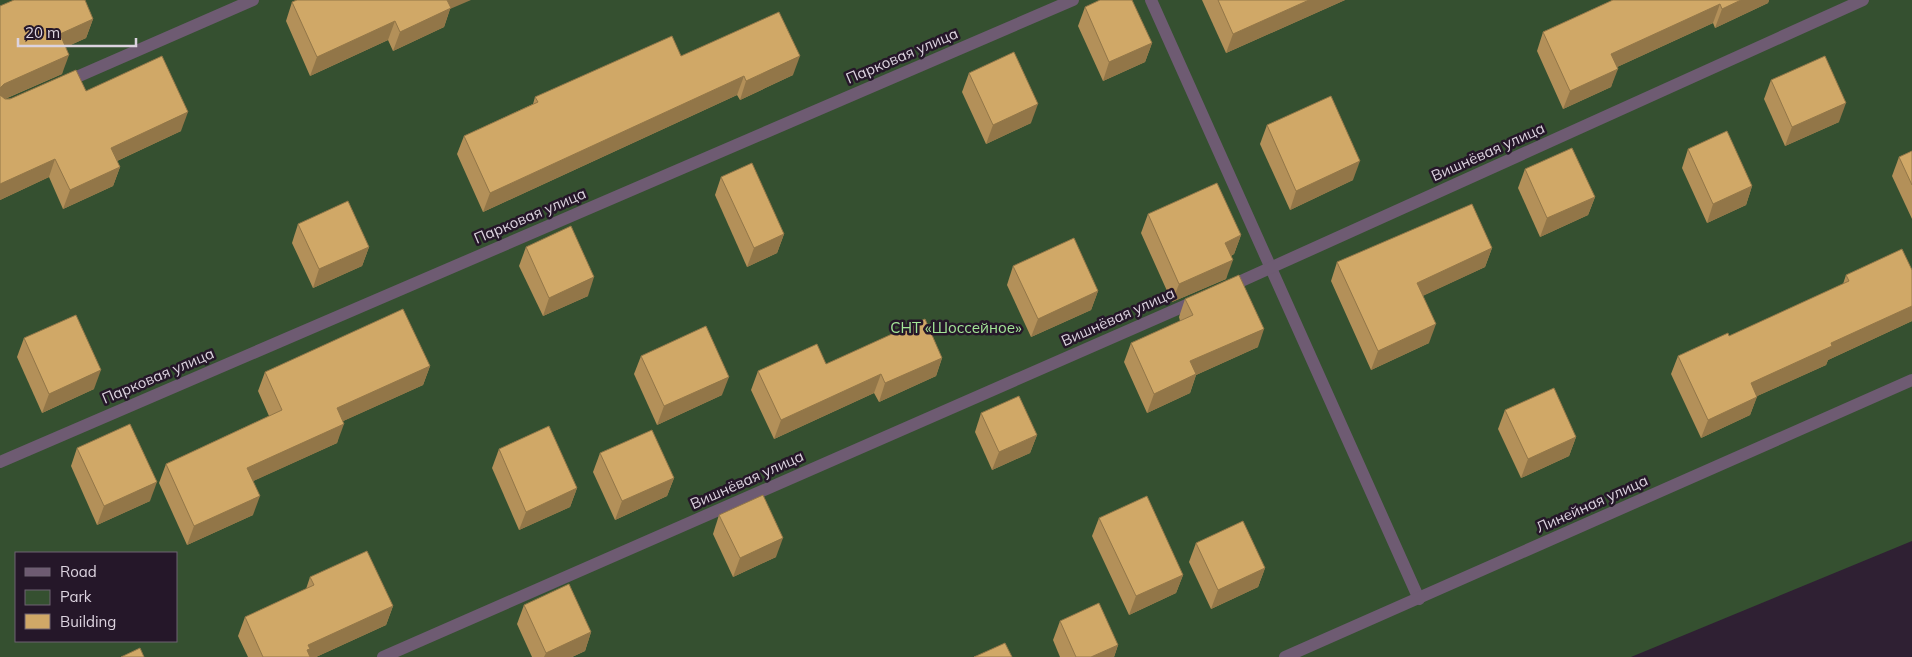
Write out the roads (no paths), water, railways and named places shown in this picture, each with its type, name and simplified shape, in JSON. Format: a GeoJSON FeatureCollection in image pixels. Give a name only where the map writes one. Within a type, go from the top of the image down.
{"type":"FeatureCollection","features":[{"type":"Feature","properties":{"kind":"street"},"geometry":{"type":"LineString","coordinates":[[54,87],[253,0]]}},
{"type":"Feature","properties":{"kind":"street","name":"Парковая улица"},"geometry":{"type":"LineString","coordinates":[[0,462],[1073,0]]}},
{"type":"Feature","properties":{"kind":"street"},"geometry":{"type":"LineString","coordinates":[[1151,0],[1419,599]]}},
{"type":"Feature","properties":{"kind":"street","name":"Вишнёвая улица"},"geometry":{"type":"LineString","coordinates":[[384,657],[1271,268],[1863,0]]}},
{"type":"Feature","properties":{"kind":"street","name":"Линейная улица"},"geometry":{"type":"LineString","coordinates":[[1285,657],[1912,380]]}},
{"type":"Feature","properties":{"kind":"park label","name":"СНТ «Шоссейное»"},"geometry":{"type":"Point","coordinates":[956,328]}}]}
